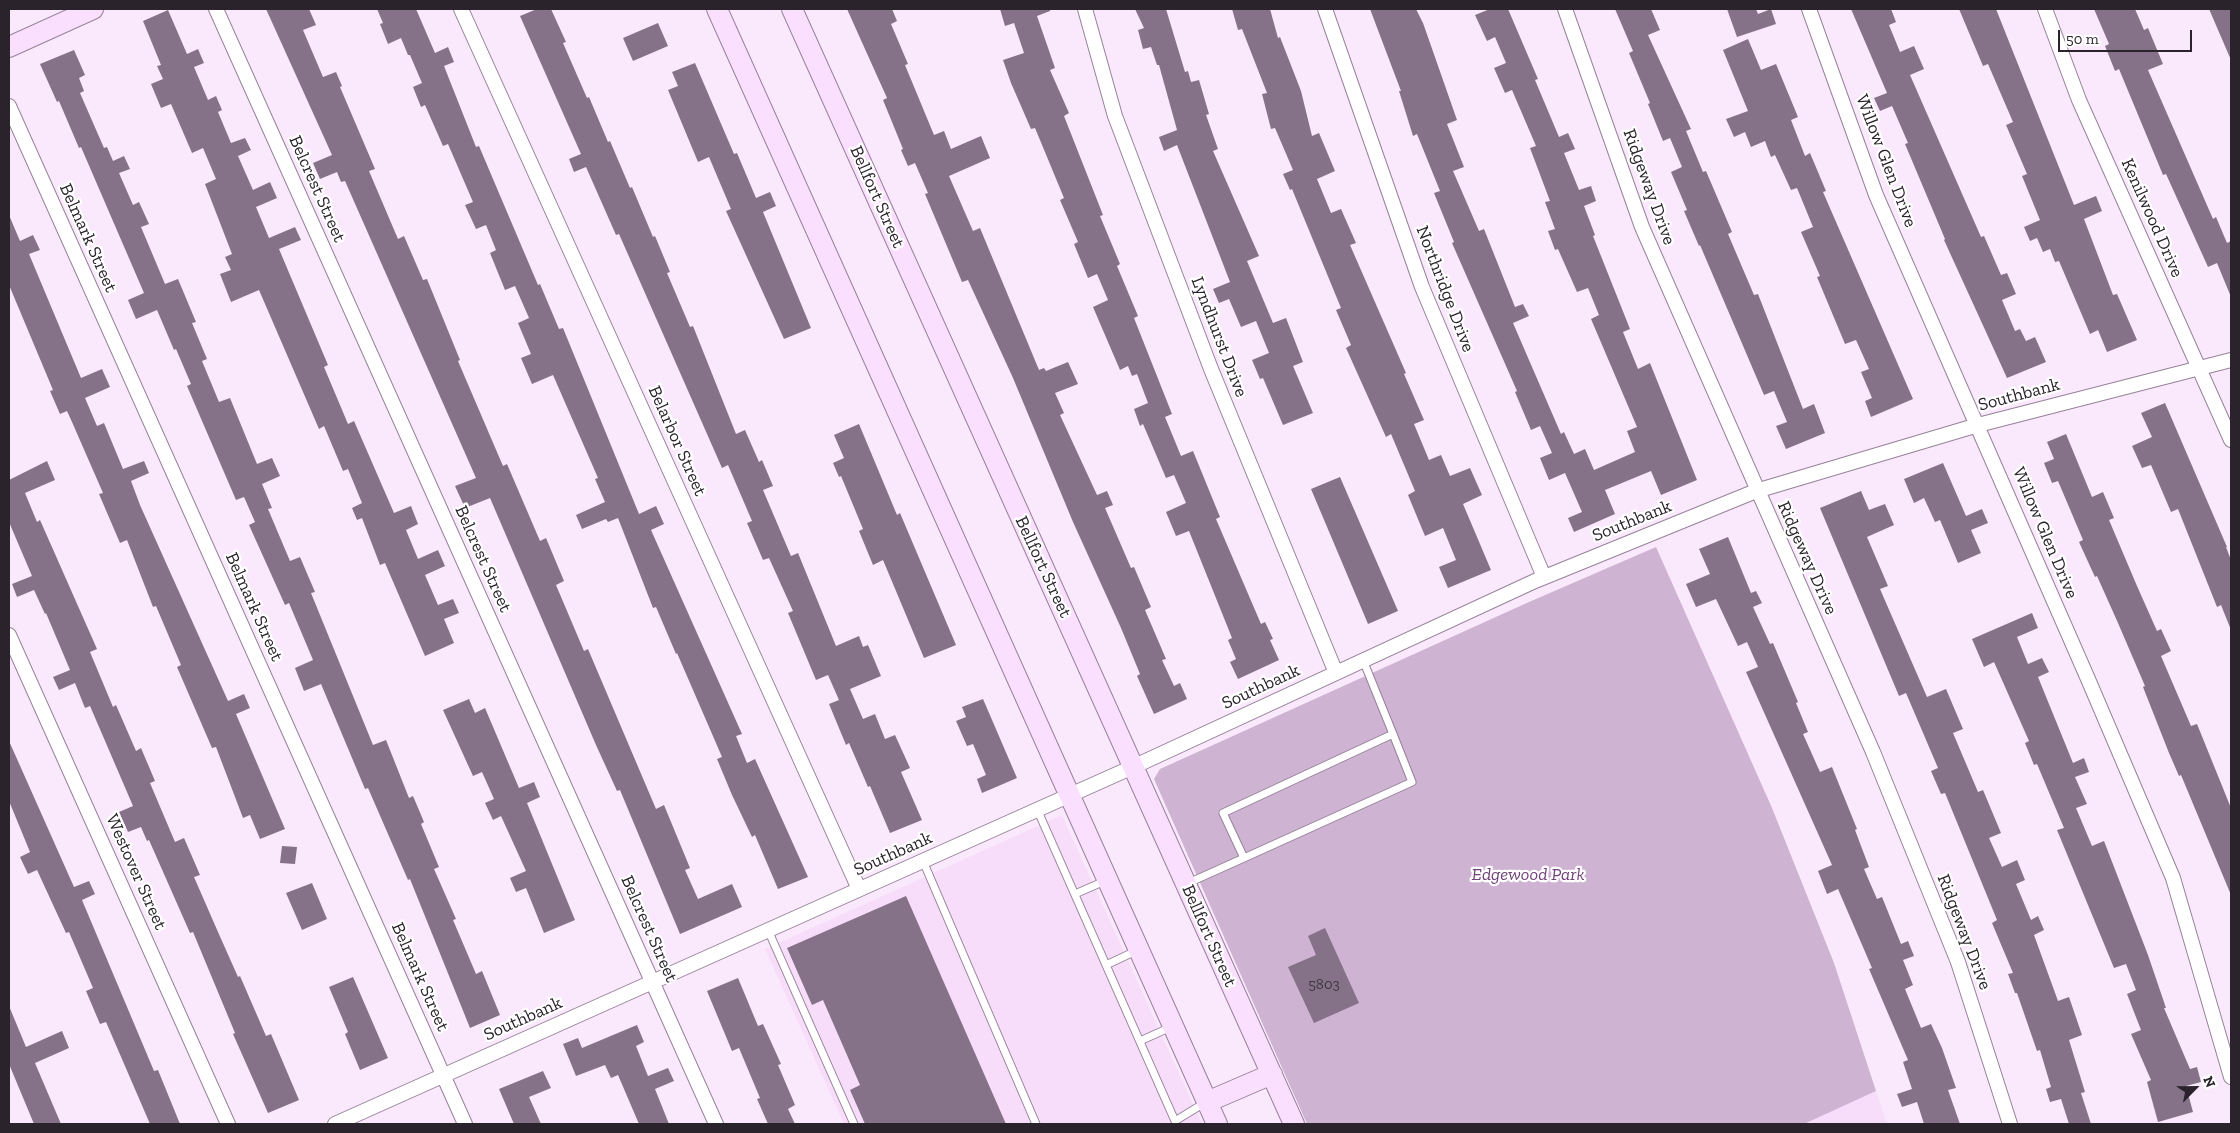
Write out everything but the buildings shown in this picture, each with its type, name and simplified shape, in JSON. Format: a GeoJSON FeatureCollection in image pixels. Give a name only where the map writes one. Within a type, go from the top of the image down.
{"type":"FeatureCollection","features":[{"type":"Feature","properties":{"kind":"main road"},"geometry":{"type":"LineString","coordinates":[[9,47],[93,9]]}},
{"type":"Feature","properties":{"kind":"main road"},"geometry":{"type":"LineString","coordinates":[[717,9],[1217,1124]]}},
{"type":"Feature","properties":{"kind":"main road","name":"Bellfort Street"},"geometry":{"type":"LineString","coordinates":[[792,9],[1041,564],[1135,766],[1294,1124]]}},
{"type":"Feature","properties":{"kind":"main road"},"geometry":{"type":"LineString","coordinates":[[1207,1102],[1272,1074]]}},
{"type":"Feature","properties":{"kind":"street","name":"Belcrest Street"},"geometry":{"type":"LineString","coordinates":[[216,9],[716,1124]]}},
{"type":"Feature","properties":{"kind":"street","name":"Belarbor Street"},"geometry":{"type":"LineString","coordinates":[[461,9],[859,889]]}},
{"type":"Feature","properties":{"kind":"street","name":"Lyndhurst Drive"},"geometry":{"type":"LineString","coordinates":[[1085,9],[1114,116],[1211,369],[1336,673]]}},
{"type":"Feature","properties":{"kind":"street","name":"Northridge Drive"},"geometry":{"type":"LineString","coordinates":[[1326,9],[1422,287],[1544,577]]}},
{"type":"Feature","properties":{"kind":"street","name":"Ridgeway Drive"},"geometry":{"type":"LineString","coordinates":[[1565,9],[1642,227],[1756,490],[1873,752],[1958,962],[2010,1124]]}},
{"type":"Feature","properties":{"kind":"street","name":"Willow Glen Drive"},"geometry":{"type":"LineString","coordinates":[[1809,9],[1876,195],[1978,425],[2172,878],[2231,1077]]}},
{"type":"Feature","properties":{"kind":"street","name":"Kenilwood Drive"},"geometry":{"type":"LineString","coordinates":[[2046,9],[2079,100],[2231,440]]}},
{"type":"Feature","properties":{"kind":"street","name":"Belmark Street"},"geometry":{"type":"LineString","coordinates":[[9,106],[465,1124]]}},
{"type":"Feature","properties":{"kind":"street","name":"Southbank"},"geometry":{"type":"LineString","coordinates":[[335,1124],[1135,766],[1544,577],[1756,490],[1978,425],[2231,360]]}},
{"type":"Feature","properties":{"kind":"street","name":"Westover Street"},"geometry":{"type":"LineString","coordinates":[[9,635],[228,1124]]}},
{"type":"Feature","properties":{"kind":"lane"},"geometry":{"type":"LineString","coordinates":[[1186,884],[1412,782],[1363,660]]}},
{"type":"Feature","properties":{"kind":"lane"},"geometry":{"type":"LineString","coordinates":[[1244,858],[1223,813],[1393,734]]}},
{"type":"Feature","properties":{"kind":"lane"},"geometry":{"type":"LineString","coordinates":[[1037,809],[1175,1121],[1207,1102]]}},
{"type":"Feature","properties":{"kind":"lane"},"geometry":{"type":"LineString","coordinates":[[923,861],[1036,1124]]}},
{"type":"Feature","properties":{"kind":"lane"},"geometry":{"type":"LineString","coordinates":[[1074,894],[1107,880]]}},
{"type":"Feature","properties":{"kind":"lane"},"geometry":{"type":"LineString","coordinates":[[768,930],[854,1124]]}},
{"type":"Feature","properties":{"kind":"lane"},"geometry":{"type":"LineString","coordinates":[[1106,965],[1139,950]]}},
{"type":"Feature","properties":{"kind":"lane"},"geometry":{"type":"LineString","coordinates":[[1140,1041],[1173,1026]]}},
{"type":"Feature","properties":{"kind":"shaded area"},"geometry":{"type":"Polygon","coordinates":[[[1062,815],[1202,1124],[844,1124],[765,949],[1062,815]]]}},
{"type":"Feature","properties":{"kind":"shaded area"},"geometry":{"type":"Polygon","coordinates":[[[1876,1091],[1887,1124],[1804,1124],[1876,1091]]]}},
{"type":"Feature","properties":{"kind":"green space","name":"Edgewood Park"},"geometry":{"type":"Polygon","coordinates":[[[1656,547],[1772,808],[1834,963],[1876,1091],[1804,1124],[1307,1124],[1154,779],[1160,769],[1529,602],[1656,547]]]}}]}
